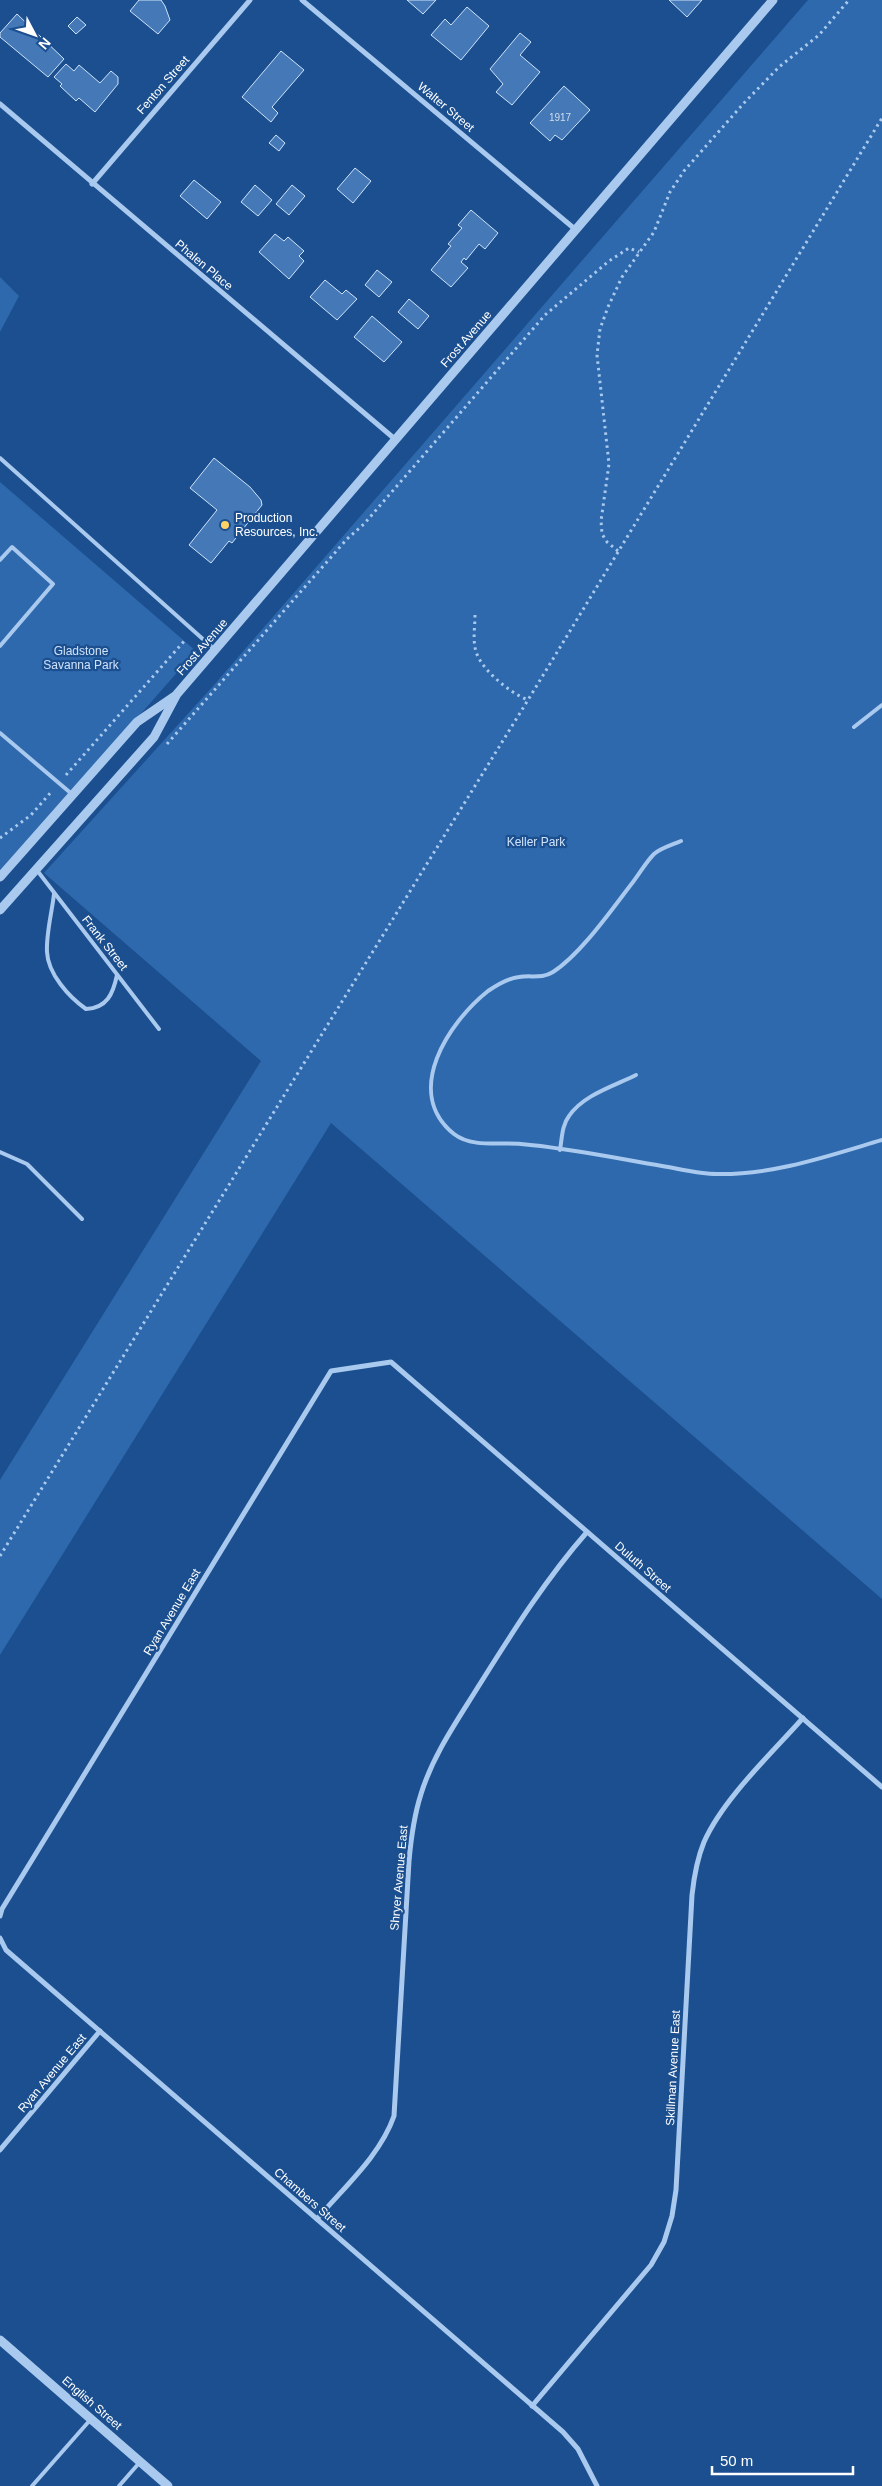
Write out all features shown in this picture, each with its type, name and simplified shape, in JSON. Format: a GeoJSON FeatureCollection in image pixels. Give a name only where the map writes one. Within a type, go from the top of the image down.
{"type":"FeatureCollection","features":[{"type":"Feature","properties":{"kind":"street","name":"Fenton Street"},"geometry":{"type":"LineString","coordinates":[[92,184],[250,0]]}},
{"type":"Feature","properties":{"kind":"street","name":"Walter Street"},"geometry":{"type":"LineString","coordinates":[[302,0],[576,230]]}},
{"type":"Feature","properties":{"kind":"street","name":"Frost Avenue"},"geometry":{"type":"LineString","coordinates":[[0,877],[137,722],[177,694],[216,651],[773,0]]}},
{"type":"Feature","properties":{"kind":"street","name":"Phalen Place"},"geometry":{"type":"LineString","coordinates":[[0,104],[396,440]]}},
{"type":"Feature","properties":{"kind":"street","name":"Frost Avenue"},"geometry":{"type":"LineString","coordinates":[[0,910],[154,737],[177,694]]}},
{"type":"Feature","properties":{"kind":"street","name":"Duluth Street"},"geometry":{"type":"LineString","coordinates":[[391,1362],[882,1787]]}},
{"type":"Feature","properties":{"kind":"street","name":"Ryan Avenue East"},"geometry":{"type":"LineString","coordinates":[[0,1916],[2,1909],[331,1372],[391,1362]]}},
{"type":"Feature","properties":{"kind":"street","name":"Shryer Avenue East"},"geometry":{"type":"LineString","coordinates":[[317,2219],[377,2149],[388,2134],[394,2116],[409,1861],[413,1824],[421,1792],[434,1761],[449,1734],[519,1621],[541,1588],[587,1532]]}},
{"type":"Feature","properties":{"kind":"street","name":"Skillman Avenue East"},"geometry":{"type":"LineString","coordinates":[[532,2406],[639,2282],[651,2266],[664,2242],[672,2216],[676,2190],[692,1895],[696,1867],[704,1842],[717,1819],[803,1718]]}},
{"type":"Feature","properties":{"kind":"street","name":"Chambers Street"},"geometry":{"type":"LineString","coordinates":[[0,1938],[6,1950],[532,2406],[578,2449],[597,2486]]}},
{"type":"Feature","properties":{"kind":"street","name":"Ryan Avenue East"},"geometry":{"type":"LineString","coordinates":[[0,2150],[100,2031]]}},
{"type":"Feature","properties":{"kind":"street","name":"English Street"},"geometry":{"type":"LineString","coordinates":[[0,2340],[168,2486]]}},
{"type":"Feature","properties":{"kind":"lane"},"geometry":{"type":"LineString","coordinates":[[0,458],[216,651]]}},
{"type":"Feature","properties":{"kind":"lane"},"geometry":{"type":"LineString","coordinates":[[0,560],[12,547],[53,584],[0,646]]}},
{"type":"Feature","properties":{"kind":"lane"},"geometry":{"type":"LineString","coordinates":[[854,727],[882,705]]}},
{"type":"Feature","properties":{"kind":"lane"},"geometry":{"type":"LineString","coordinates":[[0,734],[73,795]]}},
{"type":"Feature","properties":{"kind":"lane"},"geometry":{"type":"LineString","coordinates":[[681,841],[654,854],[577,950],[552,973],[538,977],[520,976],[507,980],[488,992],[454,1025],[436,1057],[431,1077],[431,1093],[436,1108],[454,1134],[469,1142],[504,1142],[716,1174],[751,1173],[795,1165],[882,1140]]}},
{"type":"Feature","properties":{"kind":"lane","name":"Frank Street"},"geometry":{"type":"LineString","coordinates":[[36,869],[159,1029]]}},
{"type":"Feature","properties":{"kind":"lane"},"geometry":{"type":"LineString","coordinates":[[54,894],[47,952],[50,964],[68,991],[86,1008],[97,1008],[109,998],[114,990],[117,975]]}},
{"type":"Feature","properties":{"kind":"lane"},"geometry":{"type":"LineString","coordinates":[[560,1150],[568,1116],[578,1106],[636,1075]]}},
{"type":"Feature","properties":{"kind":"lane"},"geometry":{"type":"LineString","coordinates":[[0,1152],[27,1164],[82,1219]]}},
{"type":"Feature","properties":{"kind":"lane"},"geometry":{"type":"LineString","coordinates":[[32,2486],[91,2419]]}},
{"type":"Feature","properties":{"kind":"lane"},"geometry":{"type":"LineString","coordinates":[[119,2486],[140,2462]]}},
{"type":"Feature","properties":{"kind":"path"},"geometry":{"type":"LineString","coordinates":[[618,551],[607,542],[602,534],[601,521],[609,464],[597,355],[600,329],[608,308],[622,277],[654,232],[670,192],[684,171],[744,103],[779,67],[819,35],[849,0]]}},
{"type":"Feature","properties":{"kind":"path"},"geometry":{"type":"LineString","coordinates":[[0,1556],[528,700],[882,118]]}},
{"type":"Feature","properties":{"kind":"path"},"geometry":{"type":"LineString","coordinates":[[162,750],[347,539],[364,524],[546,315],[609,261],[629,248],[639,252]]}},
{"type":"Feature","properties":{"kind":"path"},"geometry":{"type":"LineString","coordinates":[[475,615],[475,648],[485,667],[516,695],[528,700]]}},
{"type":"Feature","properties":{"kind":"path"},"geometry":{"type":"LineString","coordinates":[[0,838],[31,815],[193,631]]}},
{"type":"Feature","properties":{"kind":"green space","name":"Keller Park"},"geometry":{"type":"Polygon","coordinates":[[[808,0],[882,0],[882,1599],[331,1123],[0,1655],[0,1480],[261,1061],[44,873],[214,685],[808,0]]]}},
{"type":"Feature","properties":{"kind":"green space"},"geometry":{"type":"Polygon","coordinates":[[[0,277],[19,296],[0,332],[0,277]]]}},
{"type":"Feature","properties":{"kind":"green space","name":"Gladstone Savanna Park"},"geometry":{"type":"Polygon","coordinates":[[[0,482],[196,651],[0,874],[0,482]]]}},
{"type":"Feature","properties":{"kind":"building"},"geometry":{"type":"Polygon","coordinates":[[[139,0],[161,0],[165,6],[170,20],[158,34],[130,11],[139,0]]]}},
{"type":"Feature","properties":{"kind":"building"},"geometry":{"type":"Polygon","coordinates":[[[407,0],[436,0],[423,14],[407,0]]]}},
{"type":"Feature","properties":{"kind":"building"},"geometry":{"type":"Polygon","coordinates":[[[669,0],[702,0],[687,17],[669,0]]]}},
{"type":"Feature","properties":{"kind":"building"},"geometry":{"type":"Polygon","coordinates":[[[467,7],[489,26],[461,60],[431,35],[445,19],[451,25],[467,7]]]}},
{"type":"Feature","properties":{"kind":"building"},"geometry":{"type":"Polygon","coordinates":[[[17,14],[64,59],[48,77],[0,37],[0,33],[17,14]]]}},
{"type":"Feature","properties":{"kind":"building"},"geometry":{"type":"Polygon","coordinates":[[[77,17],[86,25],[76,34],[68,26],[77,17]]]}},
{"type":"Feature","properties":{"kind":"building"},"geometry":{"type":"Polygon","coordinates":[[[520,33],[531,42],[520,55],[540,72],[512,105],[496,92],[503,84],[490,69],[520,33]]]}},
{"type":"Feature","properties":{"kind":"building"},"geometry":{"type":"Polygon","coordinates":[[[281,51],[304,70],[272,107],[278,113],[271,122],[242,97],[281,51]]]}},
{"type":"Feature","properties":{"kind":"building"},"geometry":{"type":"Polygon","coordinates":[[[66,64],[74,71],[79,65],[100,83],[111,71],[118,77],[118,84],[95,112],[79,98],[76,101],[60,86],[62,84],[54,77],[66,64]]]}},
{"type":"Feature","properties":{"kind":"building"},"geometry":{"type":"Polygon","coordinates":[[[564,86],[590,110],[562,140],[555,135],[550,141],[530,123],[564,86]]]}},
{"type":"Feature","properties":{"kind":"building"},"geometry":{"type":"Polygon","coordinates":[[[276,135],[285,143],[279,151],[269,143],[276,135]]]}},
{"type":"Feature","properties":{"kind":"building"},"geometry":{"type":"Polygon","coordinates":[[[355,168],[371,181],[353,203],[337,189],[355,168]]]}},
{"type":"Feature","properties":{"kind":"building"},"geometry":{"type":"Polygon","coordinates":[[[194,180],[221,202],[207,219],[180,196],[194,180]]]}},
{"type":"Feature","properties":{"kind":"building"},"geometry":{"type":"Polygon","coordinates":[[[255,185],[272,200],[258,216],[241,202],[255,185]]]}},
{"type":"Feature","properties":{"kind":"building"},"geometry":{"type":"Polygon","coordinates":[[[292,185],[305,196],[289,215],[276,204],[292,185]]]}},
{"type":"Feature","properties":{"kind":"building"},"geometry":{"type":"Polygon","coordinates":[[[471,210],[498,233],[485,249],[479,244],[466,260],[464,258],[461,262],[468,268],[451,287],[431,270],[451,246],[448,244],[462,228],[458,225],[471,210]]]}},
{"type":"Feature","properties":{"kind":"building"},"geometry":{"type":"Polygon","coordinates":[[[275,234],[284,241],[288,237],[304,251],[299,256],[304,261],[289,279],[259,252],[275,234]]]}},
{"type":"Feature","properties":{"kind":"building"},"geometry":{"type":"Polygon","coordinates":[[[377,270],[392,282],[379,297],[365,285],[377,270]]]}},
{"type":"Feature","properties":{"kind":"building"},"geometry":{"type":"Polygon","coordinates":[[[325,280],[342,294],[346,290],[357,299],[337,320],[310,297],[325,280]]]}},
{"type":"Feature","properties":{"kind":"building"},"geometry":{"type":"Polygon","coordinates":[[[409,299],[429,316],[418,329],[398,312],[409,299]]]}},
{"type":"Feature","properties":{"kind":"building"},"geometry":{"type":"Polygon","coordinates":[[[372,316],[402,342],[384,362],[354,337],[372,316]]]}},
{"type":"Feature","properties":{"kind":"building","name":"Production Resources, Inc."},"geometry":{"type":"Polygon","coordinates":[[[214,458],[250,487],[261,500],[262,505],[232,543],[229,541],[211,563],[189,545],[217,510],[190,488],[214,458]]]}},
{"type":"Feature","properties":{"kind":"place","name":"Production Resources, Inc."},"geometry":{"type":"Point","coordinates":[225,525]}}]}
